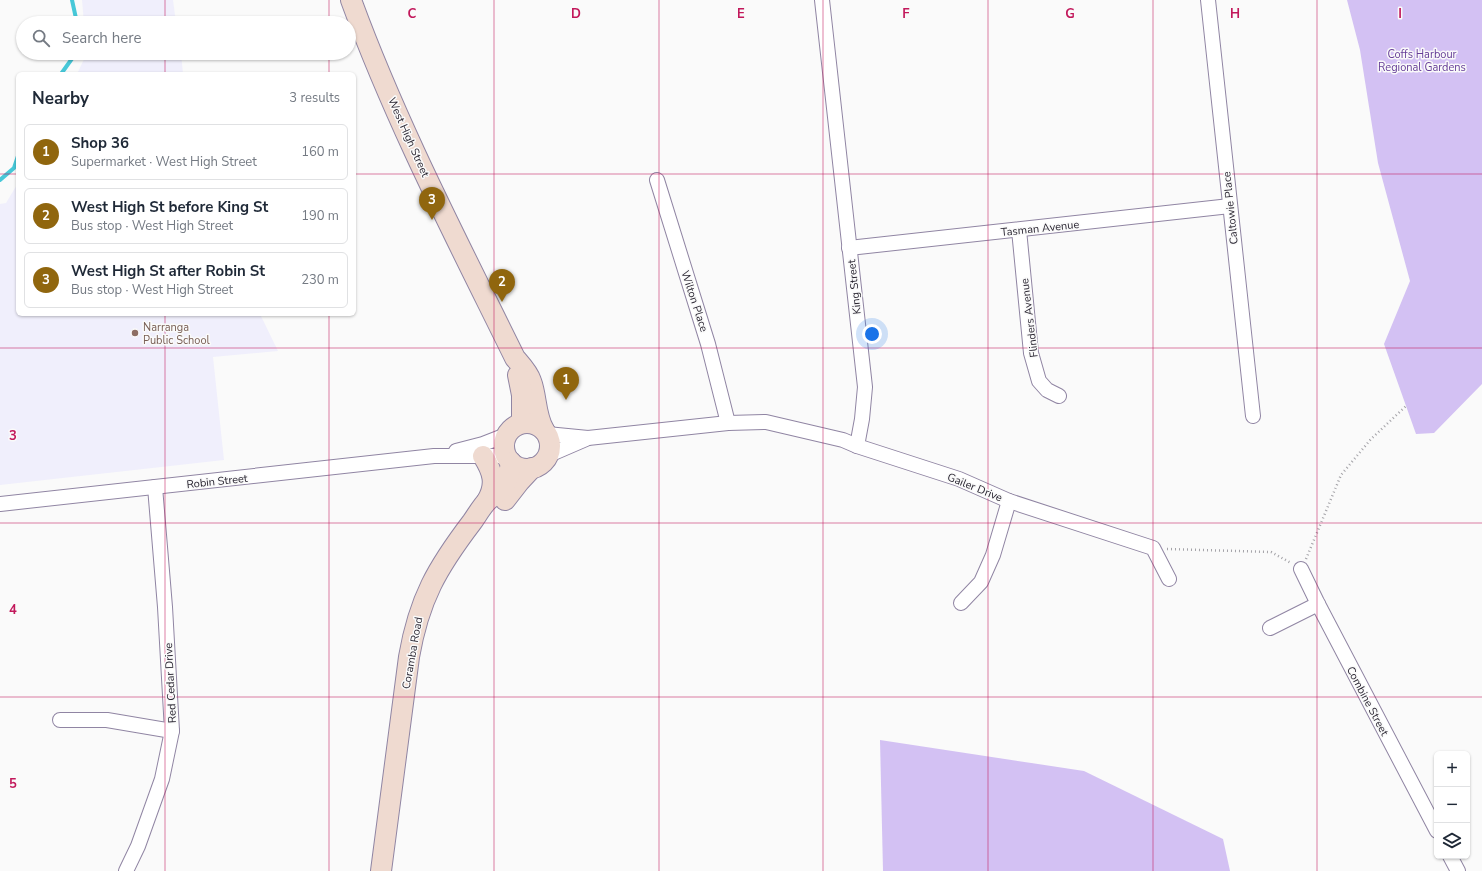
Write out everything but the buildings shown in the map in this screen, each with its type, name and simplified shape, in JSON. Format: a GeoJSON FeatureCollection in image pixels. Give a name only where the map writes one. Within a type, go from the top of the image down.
{"type":"FeatureCollection","features":[{"type":"Feature","properties":{"kind":"main road","name":"West High Street"},"geometry":{"type":"LineString","coordinates":[[351,0],[419,162],[515,358],[522,395],[522,423]]}},
{"type":"Feature","properties":{"kind":"main road","name":"West High Street"},"geometry":{"type":"LineString","coordinates":[[515,358],[524,367],[531,380],[540,423],[546,432]]}},
{"type":"Feature","properties":{"kind":"main road"},"geometry":{"type":"LineString","coordinates":[[522,423],[534,423],[546,432],[550,441],[549,455],[539,466],[525,469],[518,467],[509,459],[504,449],[506,435],[522,423]]}},
{"type":"Feature","properties":{"kind":"main road"},"geometry":{"type":"LineString","coordinates":[[483,456],[490,467],[493,483],[491,494],[487,501]]}},
{"type":"Feature","properties":{"kind":"main road","name":"Coramba Road"},"geometry":{"type":"LineString","coordinates":[[381,871],[409,657],[415,627],[424,598],[433,579],[454,546],[487,501],[502,489],[506,483],[509,459]]}},
{"type":"Feature","properties":{"kind":"main road","name":"Coramba Road"},"geometry":{"type":"LineString","coordinates":[[393,871],[421,652],[426,627],[432,610],[455,567],[519,482],[532,468]]}},
{"type":"Feature","properties":{"kind":"street","name":"King Street"},"geometry":{"type":"LineString","coordinates":[[822,0],[864,387],[862,419],[857,446]]}},
{"type":"Feature","properties":{"kind":"street","name":"Caltowie Place"},"geometry":{"type":"LineString","coordinates":[[1208,0],[1253,416]]}},
{"type":"Feature","properties":{"kind":"street","name":"Wilton Place"},"geometry":{"type":"LineString","coordinates":[[657,180],[708,344],[728,422]]}},
{"type":"Feature","properties":{"kind":"street","name":"Tasman Avenue"},"geometry":{"type":"LineString","coordinates":[[849,248],[1230,206]]}},
{"type":"Feature","properties":{"kind":"street","name":"Flinders Avenue"},"geometry":{"type":"LineString","coordinates":[[1019,230],[1031,353],[1039,381],[1047,390],[1059,396]]}},
{"type":"Feature","properties":{"kind":"street"},"geometry":{"type":"LineString","coordinates":[[546,432],[588,438],[728,422],[766,422],[843,440],[857,446]]}},
{"type":"Feature","properties":{"kind":"street","name":"Robin Street"},"geometry":{"type":"LineString","coordinates":[[434,456],[483,444],[506,435]]}},
{"type":"Feature","properties":{"kind":"street"},"geometry":{"type":"LineString","coordinates":[[549,455],[588,438]]}},
{"type":"Feature","properties":{"kind":"street","name":"Gailer Drive"},"geometry":{"type":"LineString","coordinates":[[857,446],[959,479],[1009,501],[1153,548]]}},
{"type":"Feature","properties":{"kind":"street","name":"Robin Street"},"geometry":{"type":"LineString","coordinates":[[0,504],[434,456],[483,456],[509,459]]}},
{"type":"Feature","properties":{"kind":"street","name":"Red Cedar Drive"},"geometry":{"type":"LineString","coordinates":[[126,871],[138,846],[162,779],[172,731],[165,607],[155,487]]}},
{"type":"Feature","properties":{"kind":"street"},"geometry":{"type":"LineString","coordinates":[[960,603],[981,582],[993,555],[1009,501]]}},
{"type":"Feature","properties":{"kind":"street"},"geometry":{"type":"LineString","coordinates":[[1153,548],[1169,579]]}},
{"type":"Feature","properties":{"kind":"street","name":"Combine Street"},"geometry":{"type":"LineString","coordinates":[[1301,569],[1434,825]]}},
{"type":"Feature","properties":{"kind":"street"},"geometry":{"type":"LineString","coordinates":[[1270,628],[1318,604]]}},
{"type":"Feature","properties":{"kind":"street"},"geometry":{"type":"LineString","coordinates":[[60,720],[107,720],[172,731]]}},
{"type":"Feature","properties":{"kind":"street"},"geometry":{"type":"LineString","coordinates":[[1452,859],[1458,871]]}},
{"type":"Feature","properties":{"kind":"path"},"geometry":{"type":"LineString","coordinates":[[1153,548],[1271,552],[1301,569],[1341,475],[1371,439],[1406,406]]}},
{"type":"Feature","properties":{"kind":"shaded area"},"geometry":{"type":"Polygon","coordinates":[[[82,0],[173,0],[175,16],[83,16],[82,0]]]}},
{"type":"Feature","properties":{"kind":"shaded area"},"geometry":{"type":"Polygon","coordinates":[[[84,60],[182,60],[183,72],[78,72],[84,60]]]}},
{"type":"Feature","properties":{"kind":"shaded area","name":"Narranga Public School"},"geometry":{"type":"Polygon","coordinates":[[[16,186],[16,316],[261,316],[278,351],[213,357],[224,460],[0,485],[0,204],[6,203],[16,186]]]}},
{"type":"Feature","properties":{"kind":"green space","name":"Coffs Harbour Regional Gardens"},"geometry":{"type":"Polygon","coordinates":[[[1347,0],[1482,0],[1482,384],[1434,433],[1416,434],[1384,344],[1410,281],[1378,163],[1360,50],[1347,0]]]}},
{"type":"Feature","properties":{"kind":"green space"},"geometry":{"type":"Polygon","coordinates":[[[880,740],[1084,771],[1223,839],[1230,871],[883,871],[880,740]]]}},
{"type":"Feature","properties":{"kind":"waterway"},"geometry":{"type":"LineString","coordinates":[[72,0],[75,16]]}},
{"type":"Feature","properties":{"kind":"waterway"},"geometry":{"type":"LineString","coordinates":[[62,72],[71,60]]}},
{"type":"Feature","properties":{"kind":"waterway"},"geometry":{"type":"LineString","coordinates":[[0,180],[14,168],[16,162]]}},
{"type":"Feature","properties":{"kind":"place","name":"West High St after Robin St"},"geometry":{"type":"Point","coordinates":[432,220]}},
{"type":"Feature","properties":{"kind":"place","name":"West High St before King St"},"geometry":{"type":"Point","coordinates":[502,302]}},
{"type":"Feature","properties":{"kind":"place","name":"Narranga Public School"},"geometry":{"type":"Point","coordinates":[135,333]}},
{"type":"Feature","properties":{"kind":"place","name":"Shop 36"},"geometry":{"type":"Point","coordinates":[566,400]}}]}
